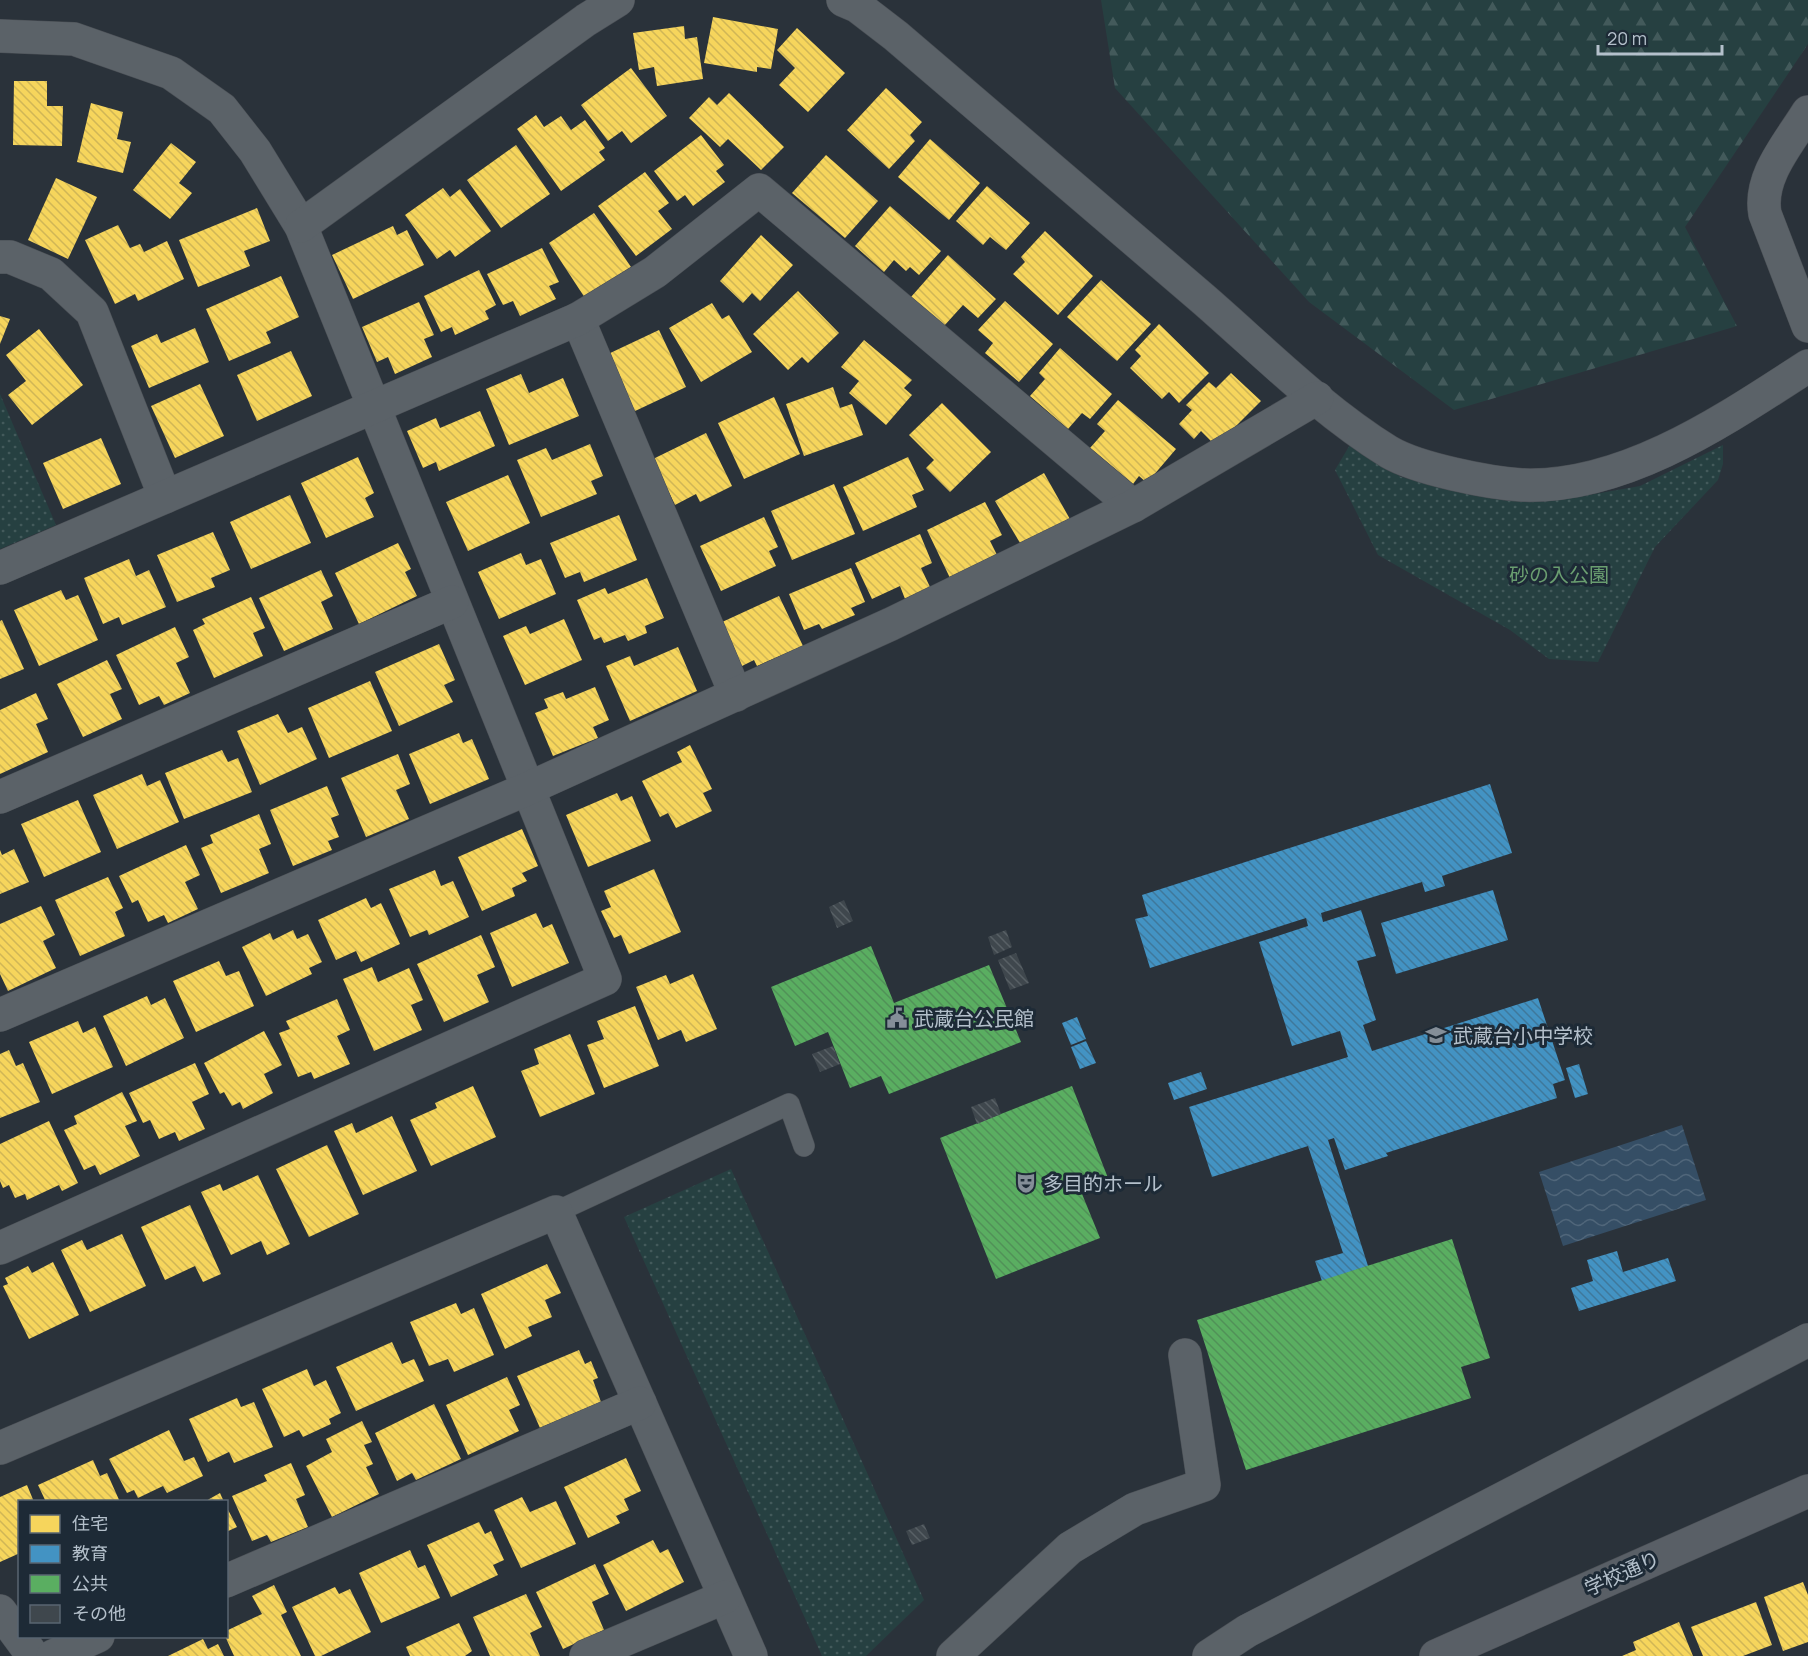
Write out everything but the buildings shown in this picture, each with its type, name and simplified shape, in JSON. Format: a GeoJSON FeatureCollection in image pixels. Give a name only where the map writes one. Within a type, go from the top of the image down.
{"type":"FeatureCollection","features":[{"type":"Feature","properties":{"kind":"street"},"geometry":{"type":"LineString","coordinates":[[301,226],[586,20],[618,0]]}},
{"type":"Feature","properties":{"kind":"street"},"geometry":{"type":"LineString","coordinates":[[843,0],[857,6],[896,36],[1317,398],[1391,453],[1462,477],[1524,485],[1579,479],[1628,465],[1714,426],[1808,366]]}},
{"type":"Feature","properties":{"kind":"street"},"geometry":{"type":"LineString","coordinates":[[0,36],[74,39],[171,73],[222,110],[255,151],[301,226],[604,979],[0,1248]]}},
{"type":"Feature","properties":{"kind":"street"},"geometry":{"type":"LineString","coordinates":[[1808,112],[1766,181],[1762,198],[1765,214],[1808,326]]}},
{"type":"Feature","properties":{"kind":"street"},"geometry":{"type":"LineString","coordinates":[[0,568],[578,319],[655,272],[759,190],[1133,506]]}},
{"type":"Feature","properties":{"kind":"street"},"geometry":{"type":"LineString","coordinates":[[0,257],[10,257],[51,274],[92,312],[165,497]]}},
{"type":"Feature","properties":{"kind":"street"},"geometry":{"type":"LineString","coordinates":[[578,319],[736,695]]}},
{"type":"Feature","properties":{"kind":"street"},"geometry":{"type":"LineString","coordinates":[[0,1015],[527,789],[891,624],[1133,506],[1317,398]]}},
{"type":"Feature","properties":{"kind":"street"},"geometry":{"type":"LineString","coordinates":[[0,797],[452,602]]}},
{"type":"Feature","properties":{"kind":"street"},"geometry":{"type":"LineString","coordinates":[[0,1448],[556,1212],[751,1656]]}},
{"type":"Feature","properties":{"kind":"street"},"geometry":{"type":"LineString","coordinates":[[1209,1656],[1247,1631],[1808,1340]]}},
{"type":"Feature","properties":{"kind":"street"},"geometry":{"type":"LineString","coordinates":[[953,1656],[1070,1548],[1135,1509],[1204,1485],[1185,1355]]}},
{"type":"Feature","properties":{"kind":"street"},"geometry":{"type":"LineString","coordinates":[[228,1580],[640,1403]]}},
{"type":"Feature","properties":{"kind":"street","name":"学校通り"},"geometry":{"type":"LineString","coordinates":[[1436,1656],[1808,1491]]}},
{"type":"Feature","properties":{"kind":"street"},"geometry":{"type":"LineString","coordinates":[[586,1656],[725,1597]]}},
{"type":"Feature","properties":{"kind":"street"},"geometry":{"type":"LineString","coordinates":[[0,1611],[18,1636]]}},
{"type":"Feature","properties":{"kind":"street"},"geometry":{"type":"LineString","coordinates":[[20,1638],[33,1656]]}},
{"type":"Feature","properties":{"kind":"street"},"geometry":{"type":"LineString","coordinates":[[53,1656],[94,1638]]}},
{"type":"Feature","properties":{"kind":"lane"},"geometry":{"type":"LineString","coordinates":[[556,1212],[789,1104],[804,1146]]}},
{"type":"Feature","properties":{"kind":"green space"},"geometry":{"type":"Polygon","coordinates":[[[1101,0],[1808,0],[1808,44],[1685,227],[1737,326],[1454,410],[1309,302],[1115,88],[1101,0]]]}},
{"type":"Feature","properties":{"kind":"green space"},"geometry":{"type":"Polygon","coordinates":[[[0,394],[56,525],[0,549],[0,394]]]}},
{"type":"Feature","properties":{"kind":"green space","name":"砂の入公園"},"geometry":{"type":"Polygon","coordinates":[[[1351,443],[1401,477],[1506,500],[1566,499],[1640,486],[1723,445],[1723,464],[1718,480],[1655,547],[1598,662],[1549,659],[1510,630],[1378,555],[1335,470],[1351,443]]]}},
{"type":"Feature","properties":{"kind":"green space"},"geometry":{"type":"Polygon","coordinates":[[[731,1169],[924,1600],[866,1656],[822,1656],[624,1217],[731,1169]]]}},
{"type":"Feature","properties":{"kind":"water"},"geometry":{"type":"Polygon","coordinates":[[[1682,1125],[1706,1200],[1563,1246],[1539,1172],[1682,1125]]]}},
{"type":"Feature","properties":{"kind":"place","name":"武蔵台公民館"},"geometry":{"type":"Point","coordinates":[897,1018]}},
{"type":"Feature","properties":{"kind":"place","name":"武蔵台小中学校"},"geometry":{"type":"Point","coordinates":[1436,1035]}},
{"type":"Feature","properties":{"kind":"place","name":"多目的ホール"},"geometry":{"type":"Point","coordinates":[1026,1183]}}]}
